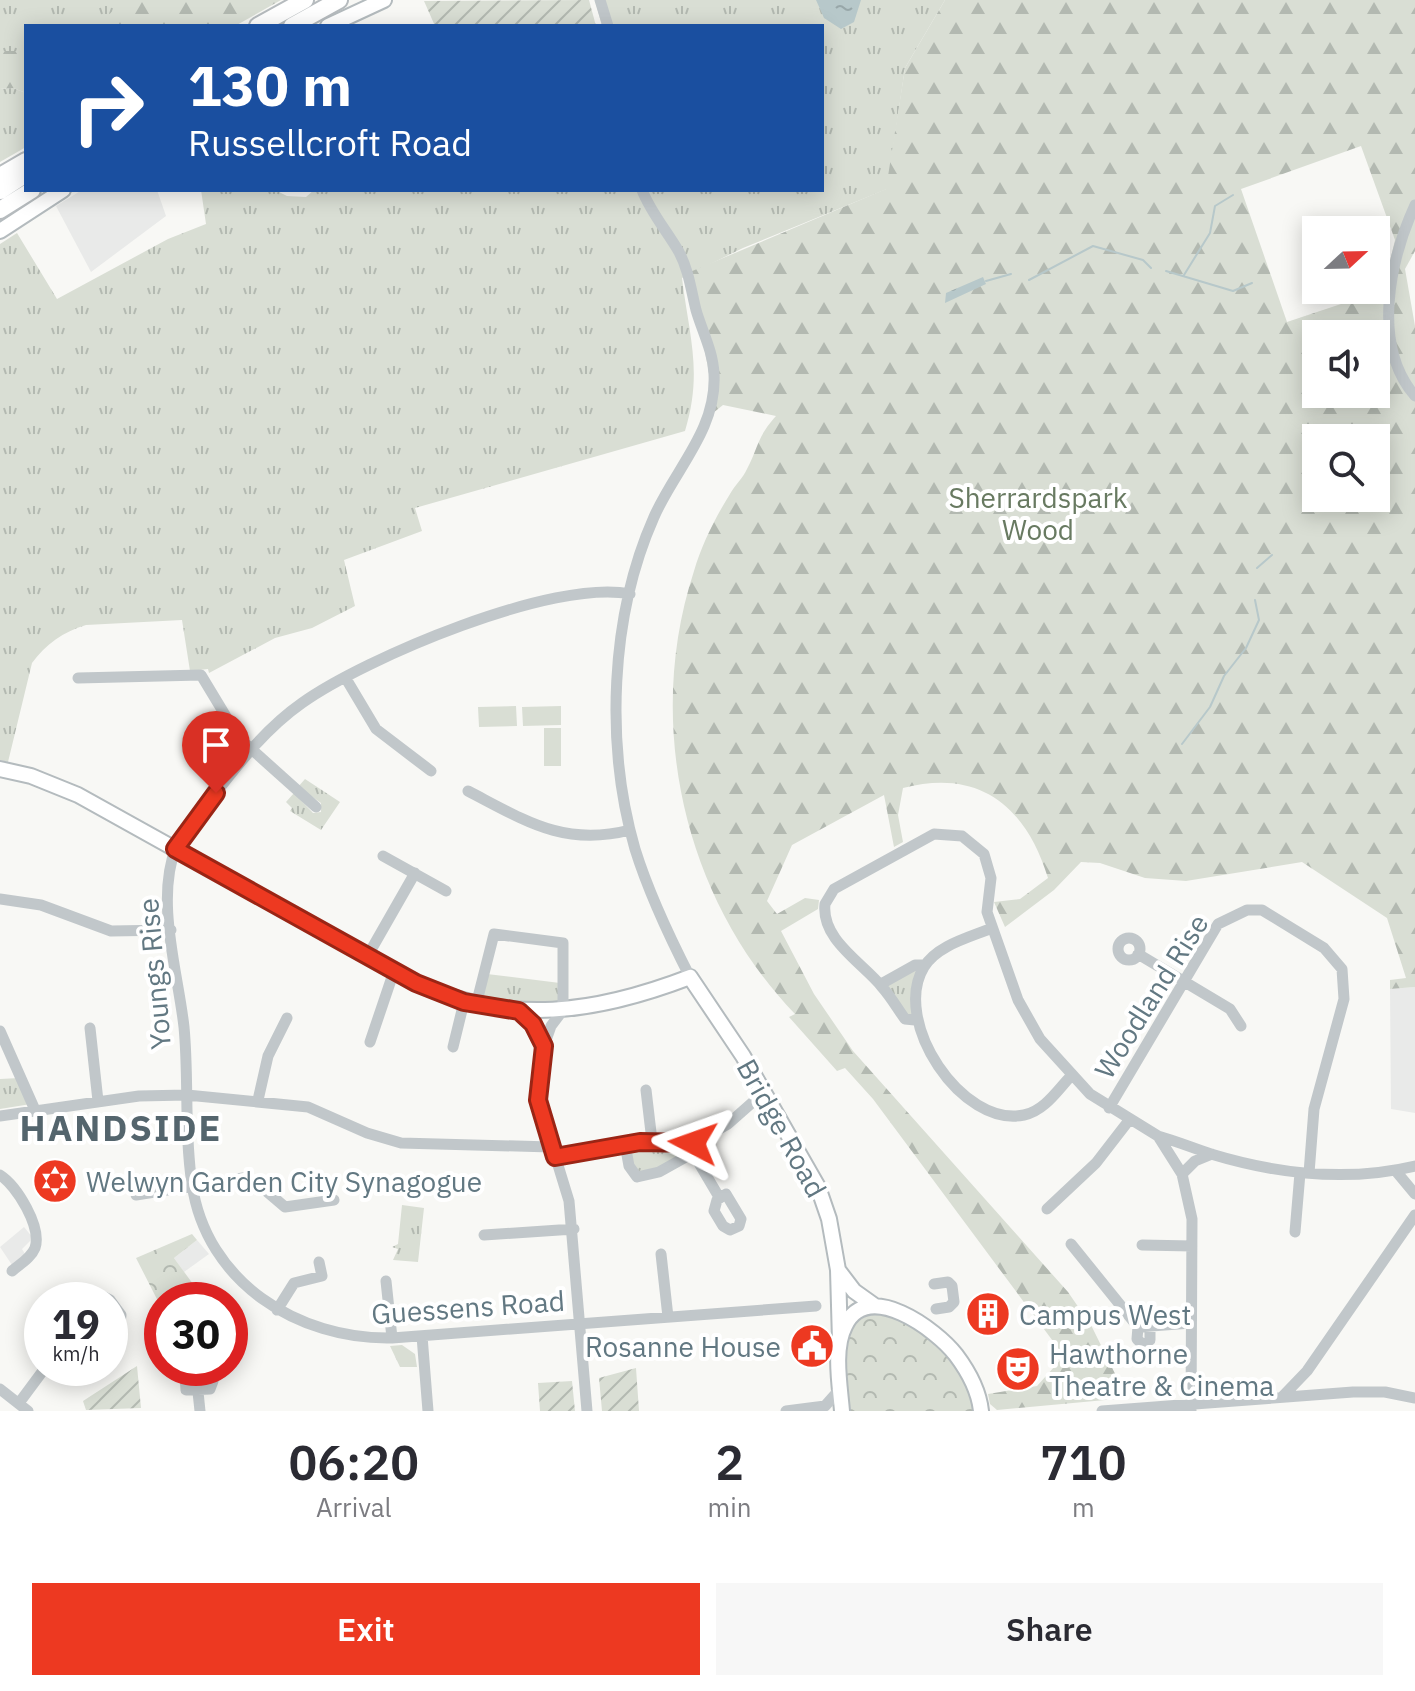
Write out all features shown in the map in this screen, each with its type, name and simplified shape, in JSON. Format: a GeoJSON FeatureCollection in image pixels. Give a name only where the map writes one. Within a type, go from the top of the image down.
{"type":"FeatureCollection","features":[{"type":"Feature","properties":{"kind":"highway"},"geometry":{"type":"LineString","coordinates":[[262,24],[305,0]]}},
{"type":"Feature","properties":{"kind":"highway"},"geometry":{"type":"LineString","coordinates":[[296,24],[339,0]]}},
{"type":"Feature","properties":{"kind":"highway"},"geometry":{"type":"LineString","coordinates":[[0,176],[24,162]]}},
{"type":"Feature","properties":{"kind":"highway"},"geometry":{"type":"LineString","coordinates":[[0,191],[24,175]]}},
{"type":"Feature","properties":{"kind":"highway"},"geometry":{"type":"LineString","coordinates":[[0,210],[29,192]]}},
{"type":"Feature","properties":{"kind":"main road"},"geometry":{"type":"LineString","coordinates":[[332,24],[384,0]]}},
{"type":"Feature","properties":{"kind":"main road"},"geometry":{"type":"LineString","coordinates":[[0,231],[60,192]]}},
{"type":"Feature","properties":{"kind":"main road"},"geometry":{"type":"LineString","coordinates":[[0,769],[53,784],[367,957],[470,1004],[519,1011],[563,1010],[624,999],[690,977]]}},
{"type":"Feature","properties":{"kind":"main road","name":"Bridge Road"},"geometry":{"type":"LineString","coordinates":[[690,977],[818,1187],[838,1270],[842,1411]]}},
{"type":"Feature","properties":{"kind":"main road"},"geometry":{"type":"LineString","coordinates":[[838,1270],[854,1291],[875,1306],[905,1315],[941,1339],[966,1369],[983,1408]]}},
{"type":"Feature","properties":{"kind":"main road"},"geometry":{"type":"LineString","coordinates":[[840,1341],[852,1316],[875,1306]]}},
{"type":"Feature","properties":{"kind":"street"},"geometry":{"type":"LineString","coordinates":[[600,0],[607,24]]}},
{"type":"Feature","properties":{"kind":"street"},"geometry":{"type":"LineString","coordinates":[[643,192],[690,278],[711,352],[714,381],[711,407],[698,440],[655,514],[630,594],[620,660],[618,733],[630,830],[651,895],[690,977]]}},
{"type":"Feature","properties":{"kind":"street"},"geometry":{"type":"LineString","coordinates":[[1415,205],[1390,288],[1393,351],[1407,387],[1415,396]]}},
{"type":"Feature","properties":{"kind":"street"},"geometry":{"type":"LineString","coordinates":[[175,849],[250,749],[285,715],[345,677],[424,641],[500,614],[575,595],[630,594]]}},
{"type":"Feature","properties":{"kind":"street"},"geometry":{"type":"LineString","coordinates":[[78,678],[201,675],[220,711],[250,749],[316,807]]}},
{"type":"Feature","properties":{"kind":"street"},"geometry":{"type":"LineString","coordinates":[[345,677],[376,729],[431,771]]}},
{"type":"Feature","properties":{"kind":"street"},"geometry":{"type":"LineString","coordinates":[[468,791],[541,827],[571,836],[596,838],[630,830]]}},
{"type":"Feature","properties":{"kind":"street"},"geometry":{"type":"LineString","coordinates":[[915,1020],[905,1019],[881,984],[839,942],[826,920],[825,904],[834,889],[919,840],[934,834],[951,833],[978,847],[990,870],[987,912],[1028,1020],[1070,1077],[1109,1108],[1158,1136],[1212,1154],[1305,1173],[1395,1170],[1415,1166]]}},
{"type":"Feature","properties":{"kind":"street","name":"Youngs Rise"},"geometry":{"type":"LineString","coordinates":[[175,849],[170,880],[171,930],[184,1032],[187,1095]]}},
{"type":"Feature","properties":{"kind":"street"},"geometry":{"type":"LineString","coordinates":[[383,856],[446,891]]}},
{"type":"Feature","properties":{"kind":"street"},"geometry":{"type":"LineString","coordinates":[[367,957],[415,873]]}},
{"type":"Feature","properties":{"kind":"street"},"geometry":{"type":"LineString","coordinates":[[0,899],[41,905],[111,931],[171,930]]}},
{"type":"Feature","properties":{"kind":"street","name":"Woodland Rise"},"geometry":{"type":"LineString","coordinates":[[1109,1108],[1218,924],[1254,909],[1273,915],[1324,948],[1338,962],[1346,989],[1314,1109],[1305,1173]]}},
{"type":"Feature","properties":{"kind":"street"},"geometry":{"type":"LineString","coordinates":[[881,984],[915,965],[924,965],[953,944],[992,928]]}},
{"type":"Feature","properties":{"kind":"street"},"geometry":{"type":"LineString","coordinates":[[453,1047],[494,934],[563,943],[563,1010],[551,1026],[544,1046],[538,1100],[567,1189],[574,1229],[587,1411]]}},
{"type":"Feature","properties":{"kind":"street"},"geometry":{"type":"LineString","coordinates":[[1138,954],[1230,1009],[1241,1026]]}},
{"type":"Feature","properties":{"kind":"street"},"geometry":{"type":"LineString","coordinates":[[924,965],[916,992],[915,1020],[930,1052],[964,1095],[1000,1115],[1032,1113],[1049,1101],[1070,1077]]}},
{"type":"Feature","properties":{"kind":"street"},"geometry":{"type":"LineString","coordinates":[[370,1042],[394,971]]}},
{"type":"Feature","properties":{"kind":"street"},"geometry":{"type":"LineString","coordinates":[[519,1011],[533,1024],[544,1046]]}},
{"type":"Feature","properties":{"kind":"street"},"geometry":{"type":"LineString","coordinates":[[258,1100],[268,1056],[287,1018]]}},
{"type":"Feature","properties":{"kind":"street"},"geometry":{"type":"LineString","coordinates":[[90,1028],[98,1101]]}},
{"type":"Feature","properties":{"kind":"street"},"geometry":{"type":"LineString","coordinates":[[0,1031],[35,1110]]}},
{"type":"Feature","properties":{"kind":"street"},"geometry":{"type":"LineString","coordinates":[[646,1090],[652,1141]]}},
{"type":"Feature","properties":{"kind":"street"},"geometry":{"type":"LineString","coordinates":[[625,1144],[629,1166],[637,1177],[659,1172],[713,1135],[763,1093]]}},
{"type":"Feature","properties":{"kind":"street"},"geometry":{"type":"LineString","coordinates":[[0,1116],[98,1101],[187,1095],[258,1100],[321,1111],[367,1133],[401,1143],[553,1152],[652,1141],[693,1147]]}},
{"type":"Feature","properties":{"kind":"street","name":"Guessens Road"},"geometry":{"type":"LineString","coordinates":[[187,1095],[192,1185],[201,1220],[220,1254],[255,1294],[277,1310],[326,1332],[392,1338],[816,1306]]}},
{"type":"Feature","properties":{"kind":"street"},"geometry":{"type":"LineString","coordinates":[[1047,1209],[1096,1163],[1130,1119]]}},
{"type":"Feature","properties":{"kind":"street"},"geometry":{"type":"LineString","coordinates":[[1158,1136],[1182,1174],[1190,1204],[1190,1408]]}},
{"type":"Feature","properties":{"kind":"street"},"geometry":{"type":"LineString","coordinates":[[693,1147],[719,1197]]}},
{"type":"Feature","properties":{"kind":"street"},"geometry":{"type":"LineString","coordinates":[[1182,1174],[1195,1161],[1212,1154]]}},
{"type":"Feature","properties":{"kind":"street"},"geometry":{"type":"LineString","coordinates":[[1395,1170],[1415,1194]]}},
{"type":"Feature","properties":{"kind":"street"},"geometry":{"type":"LineString","coordinates":[[1295,1232],[1305,1173]]}},
{"type":"Feature","properties":{"kind":"street"},"geometry":{"type":"LineString","coordinates":[[0,1175],[15,1190],[35,1234],[32,1253],[12,1271]]}},
{"type":"Feature","properties":{"kind":"street"},"geometry":{"type":"LineString","coordinates":[[136,1195],[243,1178],[258,1184],[285,1207],[334,1200]]}},
{"type":"Feature","properties":{"kind":"street"},"geometry":{"type":"LineString","coordinates":[[1282,1397],[1307,1371],[1415,1215]]}},
{"type":"Feature","properties":{"kind":"street"},"geometry":{"type":"LineString","coordinates":[[484,1235],[574,1229]]}},
{"type":"Feature","properties":{"kind":"street"},"geometry":{"type":"LineString","coordinates":[[1071,1244],[1144,1327],[1191,1323]]}},
{"type":"Feature","properties":{"kind":"street"},"geometry":{"type":"LineString","coordinates":[[1142,1245],[1192,1246]]}},
{"type":"Feature","properties":{"kind":"street"},"geometry":{"type":"LineString","coordinates":[[661,1254],[668,1317]]}},
{"type":"Feature","properties":{"kind":"street"},"geometry":{"type":"LineString","coordinates":[[277,1310],[294,1283],[322,1276],[319,1262]]}},
{"type":"Feature","properties":{"kind":"street"},"geometry":{"type":"LineString","coordinates":[[386,1281],[392,1338]]}},
{"type":"Feature","properties":{"kind":"street"},"geometry":{"type":"LineString","coordinates":[[934,1284],[948,1282],[952,1286],[954,1302],[949,1307],[936,1309]]}},
{"type":"Feature","properties":{"kind":"street"},"geometry":{"type":"LineString","coordinates":[[422,1336],[428,1411]]}},
{"type":"Feature","properties":{"kind":"street"},"geometry":{"type":"LineString","coordinates":[[1307,1371],[1322,1394]]}},
{"type":"Feature","properties":{"kind":"street"},"geometry":{"type":"LineString","coordinates":[[0,1389],[24,1407],[35,1386]]}},
{"type":"Feature","properties":{"kind":"street"},"geometry":{"type":"LineString","coordinates":[[786,1411],[825,1406],[841,1388]]}},
{"type":"Feature","properties":{"kind":"street"},"geometry":{"type":"LineString","coordinates":[[1102,1411],[1190,1408],[1369,1391],[1415,1398]]}},
{"type":"Feature","properties":{"kind":"street"},"geometry":{"type":"LineString","coordinates":[[198,1392],[200,1411]]}},
{"type":"Feature","properties":{"kind":"shaded area"},"geometry":{"type":"Polygon","coordinates":[[[79,192],[158,192],[166,216],[91,272],[56,206],[79,192]]]}},
{"type":"Feature","properties":{"kind":"shaded area"},"geometry":{"type":"Polygon","coordinates":[[[1415,987],[1415,1113],[1391,1109],[1390,989],[1415,987]]]}},
{"type":"Feature","properties":{"kind":"shaded area"},"geometry":{"type":"Polygon","coordinates":[[[24,1227],[33,1238],[22,1249],[25,1254],[12,1265],[0,1247],[24,1227]]]}},
{"type":"Feature","properties":{"kind":"shaded area"},"geometry":{"type":"Polygon","coordinates":[[[197,1240],[209,1254],[184,1272],[174,1258],[197,1240]]]}},
{"type":"Feature","properties":{"kind":"green space"},"geometry":{"type":"Polygon","coordinates":[[[0,0],[147,0],[128,24],[24,24],[24,61],[0,69],[0,0]]]}},
{"type":"Feature","properties":{"kind":"green space"},"geometry":{"type":"Polygon","coordinates":[[[123,0],[281,0],[239,24],[96,24],[102,22],[123,0]]]}},
{"type":"Feature","properties":{"kind":"green space"},"geometry":{"type":"Polygon","coordinates":[[[589,0],[595,24],[434,24],[424,1],[589,0]]]}},
{"type":"Feature","properties":{"kind":"green space"},"geometry":{"type":"Polygon","coordinates":[[[595,0],[945,0],[905,68],[887,189],[743,248],[682,278],[694,372],[685,431],[415,508],[422,531],[344,560],[355,606],[312,628],[275,638],[209,673],[208,669],[190,671],[182,620],[86,625],[70,631],[49,644],[32,663],[8,762],[0,760],[0,244],[17,233],[57,299],[168,239],[206,224],[201,192],[279,192],[287,196],[306,197],[312,192],[824,192],[824,24],[601,24],[595,0]]]}},
{"type":"Feature","properties":{"kind":"green space","name":"Sherrardspark Wood"},"geometry":{"type":"Polygon","coordinates":[[[945,0],[1415,0],[1415,251],[1405,269],[1415,326],[1415,987],[1390,989],[1390,980],[1406,978],[1387,918],[1302,862],[1186,881],[1145,878],[1100,863],[1081,862],[1054,890],[1005,927],[994,902],[1020,899],[1048,878],[1027,831],[1012,813],[996,798],[955,784],[930,783],[903,788],[898,815],[903,842],[894,847],[884,795],[792,845],[767,901],[777,914],[805,898],[819,900],[818,909],[781,931],[814,994],[853,1051],[1068,1292],[1092,1327],[1127,1398],[997,1410],[990,1404],[988,1394],[1037,1386],[1064,1356],[873,1099],[845,1068],[837,1071],[789,1017],[795,1014],[757,968],[725,918],[701,863],[684,806],[675,748],[673,688],[679,629],[705,541],[776,416],[723,405],[713,413],[715,405],[690,272],[886,189],[905,68],[945,0]]]}},
{"type":"Feature","properties":{"kind":"green space"},"geometry":{"type":"Polygon","coordinates":[[[0,51],[24,51],[24,92],[13,88],[0,89],[0,51]]]}},
{"type":"Feature","properties":{"kind":"green space"},"geometry":{"type":"Polygon","coordinates":[[[13,88],[24,92],[24,148],[0,162],[0,89],[13,88]]]}},
{"type":"Feature","properties":{"kind":"green space"},"geometry":{"type":"Polygon","coordinates":[[[516,706],[517,726],[479,727],[478,707],[516,706]]]}},
{"type":"Feature","properties":{"kind":"green space"},"geometry":{"type":"Polygon","coordinates":[[[561,706],[561,725],[523,726],[522,707],[561,706]]]}},
{"type":"Feature","properties":{"kind":"green space"},"geometry":{"type":"Polygon","coordinates":[[[544,728],[561,728],[561,766],[544,766],[544,728]]]}},
{"type":"Feature","properties":{"kind":"green space"},"geometry":{"type":"Polygon","coordinates":[[[305,779],[340,802],[321,830],[290,811],[292,808],[286,802],[294,793],[313,813],[321,812],[321,803],[298,787],[305,779]]]}},
{"type":"Feature","properties":{"kind":"green space"},"geometry":{"type":"Polygon","coordinates":[[[918,968],[910,1018],[887,989],[888,984],[918,968]]]}},
{"type":"Feature","properties":{"kind":"green space"},"geometry":{"type":"Polygon","coordinates":[[[487,974],[560,983],[561,1003],[531,1004],[480,998],[487,974]]]}},
{"type":"Feature","properties":{"kind":"green space"},"geometry":{"type":"Polygon","coordinates":[[[19,1078],[31,1104],[0,1109],[0,1079],[19,1078]]]}},
{"type":"Feature","properties":{"kind":"green space"},"geometry":{"type":"Polygon","coordinates":[[[688,1144],[690,1151],[646,1175],[633,1171],[629,1147],[688,1144]]]}},
{"type":"Feature","properties":{"kind":"green space"},"geometry":{"type":"Polygon","coordinates":[[[402,1205],[424,1208],[418,1262],[393,1260],[398,1249],[392,1247],[398,1244],[402,1205]]]}},
{"type":"Feature","properties":{"kind":"green space"},"geometry":{"type":"Polygon","coordinates":[[[192,1234],[197,1240],[174,1258],[192,1282],[148,1282],[136,1258],[192,1234]]]}},
{"type":"Feature","properties":{"kind":"green space"},"geometry":{"type":"Polygon","coordinates":[[[864,1312],[905,1321],[937,1342],[961,1372],[977,1411],[846,1411],[846,1332],[864,1312]]]}},
{"type":"Feature","properties":{"kind":"green space"},"geometry":{"type":"Polygon","coordinates":[[[402,1345],[415,1354],[417,1367],[400,1367],[390,1346],[402,1345]]]}},
{"type":"Feature","properties":{"kind":"green space"},"geometry":{"type":"Polygon","coordinates":[[[137,1366],[141,1408],[86,1410],[83,1401],[106,1386],[128,1386],[128,1372],[137,1366]]]}},
{"type":"Feature","properties":{"kind":"green space"},"geometry":{"type":"Polygon","coordinates":[[[636,1368],[639,1411],[602,1411],[599,1378],[636,1368]]]}},
{"type":"Feature","properties":{"kind":"green space"},"geometry":{"type":"Polygon","coordinates":[[[572,1381],[575,1411],[540,1411],[538,1383],[572,1381]]]}},
{"type":"Feature","properties":{"kind":"water"},"geometry":{"type":"Polygon","coordinates":[[[816,0],[861,0],[854,22],[841,29],[824,18],[816,0]]]}},
{"type":"Feature","properties":{"kind":"water"},"geometry":{"type":"Polygon","coordinates":[[[983,277],[986,284],[945,303],[946,293],[983,277]]]}},
{"type":"Feature","properties":{"kind":"waterway"},"geometry":{"type":"LineString","coordinates":[[1184,275],[1210,233],[1215,206],[1233,195]]}},
{"type":"Feature","properties":{"kind":"waterway"},"geometry":{"type":"LineString","coordinates":[[1029,280],[1093,246],[1143,260],[1151,268]]}},
{"type":"Feature","properties":{"kind":"waterway"},"geometry":{"type":"LineString","coordinates":[[1166,271],[1233,291],[1252,283]]}},
{"type":"Feature","properties":{"kind":"waterway"},"geometry":{"type":"LineString","coordinates":[[986,281],[1011,274]]}},
{"type":"Feature","properties":{"kind":"waterway"},"geometry":{"type":"LineString","coordinates":[[1257,568],[1272,555]]}},
{"type":"Feature","properties":{"kind":"waterway"},"geometry":{"type":"LineString","coordinates":[[1182,744],[1210,707],[1224,676],[1246,648],[1259,620],[1255,600]]}},
{"type":"Feature","properties":{"kind":"place","name":"Welwyn Garden City Synagogue"},"geometry":{"type":"Point","coordinates":[55,1181]}},
{"type":"Feature","properties":{"kind":"place","name":"Campus West"},"geometry":{"type":"Point","coordinates":[988,1314]}},
{"type":"Feature","properties":{"kind":"place","name":"Rosanne House"},"geometry":{"type":"Point","coordinates":[812,1346]}},
{"type":"Feature","properties":{"kind":"place","name":"Hawthorne Theatre & Cinema"},"geometry":{"type":"Point","coordinates":[1018,1369]}},
{"type":"Feature","properties":{"kind":"district","name":"HANDSIDE"},"geometry":{"type":"Point","coordinates":[121,1127]}},
{"type":"Feature","properties":{"kind":"route"},"geometry":{"type":"LineString","coordinates":[[216,793],[175,849],[416,983],[464,1002],[519,1011],[533,1024],[544,1046],[538,1100],[555,1157],[640,1142],[693,1143]]}}]}
